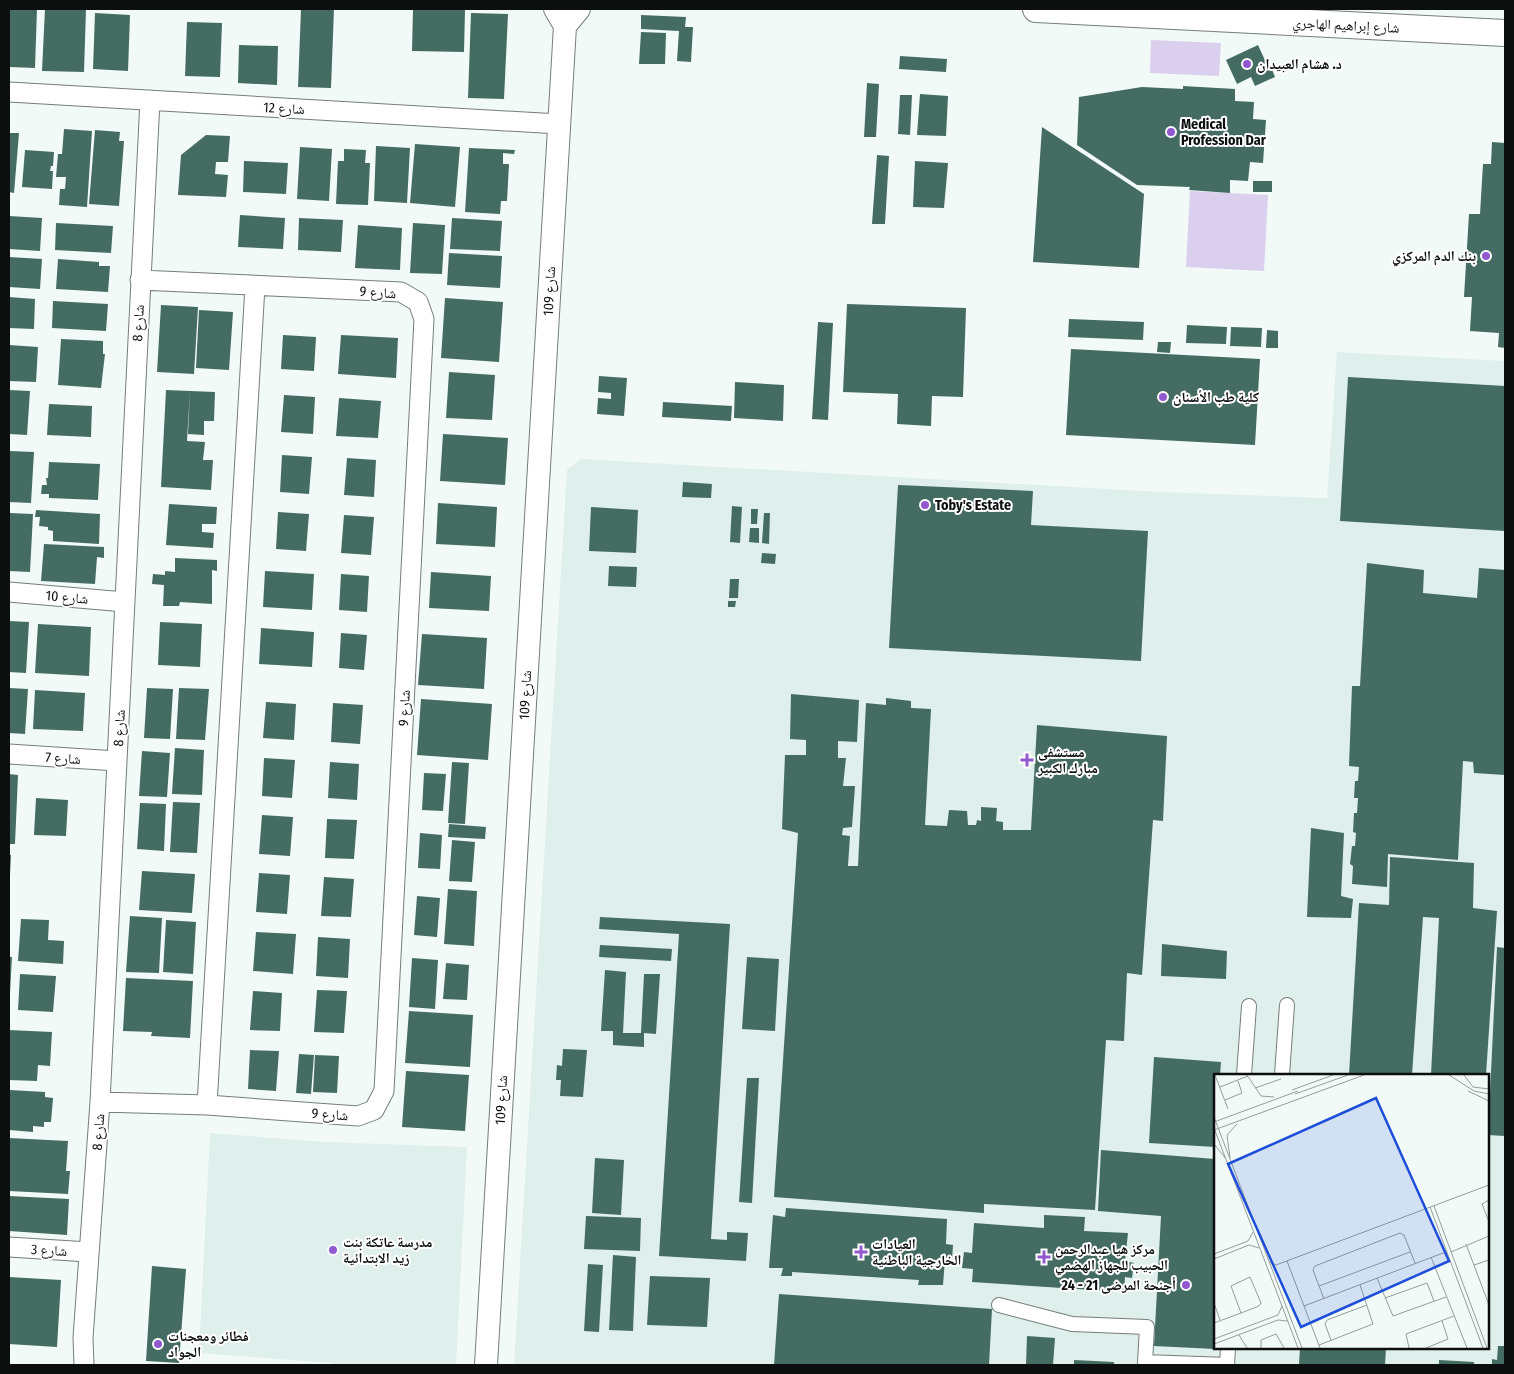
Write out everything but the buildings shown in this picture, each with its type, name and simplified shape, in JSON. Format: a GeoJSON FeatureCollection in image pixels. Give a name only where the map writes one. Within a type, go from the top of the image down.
{"type":"FeatureCollection","features":[{"type":"Feature","properties":{"kind":"main road","name":"شارع إبراهيم الهاجري"},"geometry":{"type":"LineString","coordinates":[[1036,9],[1505,33]]}},
{"type":"Feature","properties":{"kind":"street","name":"شارع 109"},"geometry":{"type":"LineString","coordinates":[[486,1365],[567,14]]}},
{"type":"Feature","properties":{"kind":"street","name":"شارع 12"},"geometry":{"type":"LineString","coordinates":[[9,92],[559,124]]}},
{"type":"Feature","properties":{"kind":"street","name":"شارع 8"},"geometry":{"type":"LineString","coordinates":[[81,1362],[100,1102],[150,100]]}},
{"type":"Feature","properties":{"kind":"street","name":"شارع 9"},"geometry":{"type":"LineString","coordinates":[[100,1102],[208,1105],[358,1116],[374,1110],[384,1091],[424,319],[418,302],[401,292],[140,280]]}},
{"type":"Feature","properties":{"kind":"street"},"geometry":{"type":"LineString","coordinates":[[208,1105],[255,286]]}},
{"type":"Feature","properties":{"kind":"street","name":"شارع 10"},"geometry":{"type":"LineString","coordinates":[[9,592],[125,602]]}},
{"type":"Feature","properties":{"kind":"street","name":"شارع 7"},"geometry":{"type":"LineString","coordinates":[[9,754],[117,762]]}},
{"type":"Feature","properties":{"kind":"street"},"geometry":{"type":"LineString","coordinates":[[1282,1074],[1287,1005]]}},
{"type":"Feature","properties":{"kind":"street"},"geometry":{"type":"LineString","coordinates":[[1244,1074],[1249,1006]]}},
{"type":"Feature","properties":{"kind":"street","name":"شارع 3"},"geometry":{"type":"LineString","coordinates":[[9,1248],[89,1252]]}},
{"type":"Feature","properties":{"kind":"street"},"geometry":{"type":"LineString","coordinates":[[999,1305],[1072,1324],[1147,1327],[1145,1363],[1227,1365],[1228,1349]]}},
{"type":"Feature","properties":{"kind":"shaded area"},"geometry":{"type":"Polygon","coordinates":[[[1151,40],[1221,43],[1219,76],[1150,73],[1151,40]]]}},
{"type":"Feature","properties":{"kind":"shaded area"},"geometry":{"type":"Polygon","coordinates":[[[1190,191],[1268,195],[1264,271],[1186,267],[1190,191]]]}},
{"type":"Feature","properties":{"kind":"shaded area","name":"مستشفى مبارك الكبير"},"geometry":{"type":"Polygon","coordinates":[[[1337,352],[1505,361],[1505,1365],[514,1365],[567,470],[581,459],[1160,492],[1327,498],[1337,352]]]}},
{"type":"Feature","properties":{"kind":"shaded area","name":"مدرسة عاتكة بنت زيد الابتدائية"},"geometry":{"type":"Polygon","coordinates":[[[210,1133],[325,1142],[467,1147],[456,1365],[332,1365],[332,1363],[199,1353],[210,1133]]]}},
{"type":"Feature","properties":{"kind":"place","name":"د. هشام العبيدان"},"geometry":{"type":"Point","coordinates":[1247,64]}},
{"type":"Feature","properties":{"kind":"place","name":"Medical Profession Dar"},"geometry":{"type":"Point","coordinates":[1171,132]}},
{"type":"Feature","properties":{"kind":"place","name":"بنك الدم المركزي"},"geometry":{"type":"Point","coordinates":[1486,256]}},
{"type":"Feature","properties":{"kind":"place","name":"كلية طب الأسنان"},"geometry":{"type":"Point","coordinates":[1163,397]}},
{"type":"Feature","properties":{"kind":"place","name":"Toby's Estate"},"geometry":{"type":"Point","coordinates":[925,505]}},
{"type":"Feature","properties":{"kind":"place","name":"مستشفى مبارك الكبير"},"geometry":{"type":"Point","coordinates":[1027,760]}},
{"type":"Feature","properties":{"kind":"place","name":"مدرسة عاتكة بنت زيد الابتدائية"},"geometry":{"type":"Point","coordinates":[333,1250]}},
{"type":"Feature","properties":{"kind":"place","name":"العيادات الخارجية الباطنية"},"geometry":{"type":"Point","coordinates":[861,1252]}},
{"type":"Feature","properties":{"kind":"place","name":"مركز هيا عبدالرحمن الحبيب للجهاز الهضمي"},"geometry":{"type":"Point","coordinates":[1044,1257]}},
{"type":"Feature","properties":{"kind":"place","name":"أجنحة المرضى 21 - 24"},"geometry":{"type":"Point","coordinates":[1186,1285]}},
{"type":"Feature","properties":{"kind":"place","name":"فطائر ومعجنات الجواد"},"geometry":{"type":"Point","coordinates":[158,1344]}}]}
